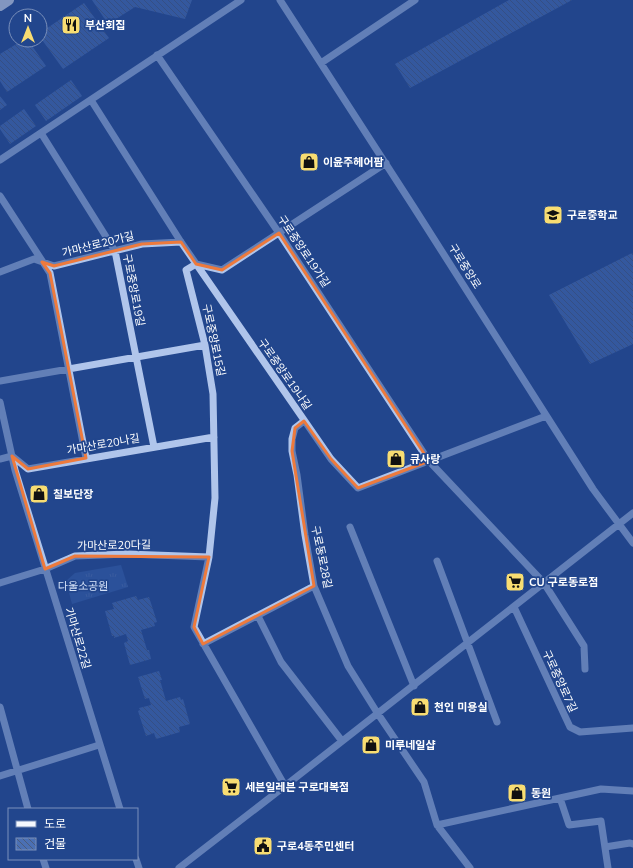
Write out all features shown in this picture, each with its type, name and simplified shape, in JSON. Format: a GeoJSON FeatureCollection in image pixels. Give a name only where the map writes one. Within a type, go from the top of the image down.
{"type":"FeatureCollection","features":[{"type":"Feature","properties":{"kind":"main road"},"geometry":{"type":"LineString","coordinates":[[0,6],[9,0]]}},
{"type":"Feature","properties":{"kind":"street"},"geometry":{"type":"LineString","coordinates":[[0,160],[240,0]]}},
{"type":"Feature","properties":{"kind":"street","name":"구로중앙로"},"geometry":{"type":"LineString","coordinates":[[280,0],[386,163],[593,489],[633,543]]}},
{"type":"Feature","properties":{"kind":"street"},"geometry":{"type":"LineString","coordinates":[[321,63],[415,0]]}},
{"type":"Feature","properties":{"kind":"street","name":"구로중앙로19가길"},"geometry":{"type":"LineString","coordinates":[[157,55],[279,233],[429,461]]}},
{"type":"Feature","properties":{"kind":"street","name":"구로중앙로19나길"},"geometry":{"type":"LineString","coordinates":[[91,100],[181,242],[304,421],[331,459],[358,488],[546,416]]}},
{"type":"Feature","properties":{"kind":"street","name":"구로중앙로19길"},"geometry":{"type":"LineString","coordinates":[[41,133],[115,251],[154,447]]}},
{"type":"Feature","properties":{"kind":"street"},"geometry":{"type":"LineString","coordinates":[[196,264],[222,270],[386,163]]}},
{"type":"Feature","properties":{"kind":"street"},"geometry":{"type":"LineString","coordinates":[[0,196],[50,274],[86,458]]}},
{"type":"Feature","properties":{"kind":"street","name":"가마산로20가길"},"geometry":{"type":"LineString","coordinates":[[0,272],[34,259],[54,266],[142,244],[181,242]]}},
{"type":"Feature","properties":{"kind":"street","name":"구로중앙로15길"},"geometry":{"type":"LineString","coordinates":[[196,264],[186,270],[205,345],[213,394],[215,498],[209,557],[194,627],[285,786]]}},
{"type":"Feature","properties":{"kind":"street"},"geometry":{"type":"LineString","coordinates":[[0,381],[205,345]]}},
{"type":"Feature","properties":{"kind":"street","name":"가마산로22길"},"geometry":{"type":"LineString","coordinates":[[0,402],[15,470],[120,808]]}},
{"type":"Feature","properties":{"kind":"street","name":"구로동로28길"},"geometry":{"type":"LineString","coordinates":[[304,421],[295,428],[292,439],[292,451],[314,586],[348,666],[378,714],[424,782],[437,825]]}},
{"type":"Feature","properties":{"kind":"street","name":"가마산로20나길"},"geometry":{"type":"LineString","coordinates":[[12,456],[28,469],[214,437]]}},
{"type":"Feature","properties":{"kind":"street"},"geometry":{"type":"LineString","coordinates":[[0,459],[12,456]]}},
{"type":"Feature","properties":{"kind":"street"},"geometry":{"type":"LineString","coordinates":[[429,461],[544,583],[584,646],[584,669]]}},
{"type":"Feature","properties":{"kind":"street"},"geometry":{"type":"LineString","coordinates":[[179,868],[633,514]]}},
{"type":"Feature","properties":{"kind":"street"},"geometry":{"type":"LineString","coordinates":[[350,527],[414,686]]}},
{"type":"Feature","properties":{"kind":"street","name":"가마산로20다길"},"geometry":{"type":"LineString","coordinates":[[0,583],[45,569],[75,556],[127,554],[209,557]]}},
{"type":"Feature","properties":{"kind":"street"},"geometry":{"type":"LineString","coordinates":[[437,561],[497,722]]}},
{"type":"Feature","properties":{"kind":"street"},"geometry":{"type":"LineString","coordinates":[[204,644],[314,586]]}},
{"type":"Feature","properties":{"kind":"street","name":"구로중앙로7길"},"geometry":{"type":"LineString","coordinates":[[514,607],[570,727],[580,732],[633,728]]}},
{"type":"Feature","properties":{"kind":"street"},"geometry":{"type":"LineString","coordinates":[[258,616],[281,662],[342,741]]}},
{"type":"Feature","properties":{"kind":"street"},"geometry":{"type":"LineString","coordinates":[[0,708],[28,808]]}},
{"type":"Feature","properties":{"kind":"street"},"geometry":{"type":"LineString","coordinates":[[0,776],[99,745]]}},
{"type":"Feature","properties":{"kind":"street"},"geometry":{"type":"LineString","coordinates":[[470,868],[437,825],[601,789],[633,791]]}},
{"type":"Feature","properties":{"kind":"street"},"geometry":{"type":"LineString","coordinates":[[560,798],[569,825],[601,821],[608,868]]}},
{"type":"Feature","properties":{"kind":"street"},"geometry":{"type":"LineString","coordinates":[[605,847],[633,844]]}},
{"type":"Feature","properties":{"kind":"highlighted area"},"geometry":{"type":"Polygon","coordinates":[[[279,233],[429,461],[358,488],[331,459],[304,421],[295,428],[292,451],[314,586],[203,644],[194,627],[209,557],[75,556],[45,569],[12,456],[28,469],[86,458],[50,273],[42,262],[54,266],[142,244],[181,242],[196,264],[222,270],[279,233]]]}},
{"type":"Feature","properties":{"kind":"green space","name":"다울소공원"},"geometry":{"type":"Polygon","coordinates":[[[121,565],[128,587],[72,604],[66,581],[75,573],[121,565]]]}},
{"type":"Feature","properties":{"kind":"building"},"geometry":{"type":"Polygon","coordinates":[[[92,0],[192,0],[185,19],[135,7],[108,24],[92,0]]]}},
{"type":"Feature","properties":{"kind":"building"},"geometry":{"type":"Polygon","coordinates":[[[509,0],[572,0],[410,88],[395,64],[509,0]]]}},
{"type":"Feature","properties":{"kind":"building"},"geometry":{"type":"Polygon","coordinates":[[[84,3],[109,38],[63,69],[48,48],[48,28],[84,3]]]}},
{"type":"Feature","properties":{"kind":"building"},"geometry":{"type":"Polygon","coordinates":[[[10,48],[34,48],[46,66],[7,92],[0,81],[0,54],[10,48]]]}},
{"type":"Feature","properties":{"kind":"building"},"geometry":{"type":"Polygon","coordinates":[[[71,80],[82,96],[46,121],[35,105],[71,80]]]}},
{"type":"Feature","properties":{"kind":"building"},"geometry":{"type":"Polygon","coordinates":[[[0,96],[7,105],[0,110],[0,96]]]}},
{"type":"Feature","properties":{"kind":"building"},"geometry":{"type":"Polygon","coordinates":[[[24,109],[36,126],[10,144],[0,129],[0,126],[24,109]]]}},
{"type":"Feature","properties":{"kind":"building"},"geometry":{"type":"Polygon","coordinates":[[[632,253],[633,344],[590,364],[549,295],[632,253]]]}},
{"type":"Feature","properties":{"kind":"building"},"geometry":{"type":"Polygon","coordinates":[[[136,596],[138,600],[149,597],[157,622],[154,623],[155,626],[141,630],[151,659],[130,665],[124,643],[128,641],[126,634],[114,638],[114,636],[112,636],[105,611],[114,609],[112,603],[136,596]]]}},
{"type":"Feature","properties":{"kind":"building"},"geometry":{"type":"Polygon","coordinates":[[[159,671],[166,701],[180,697],[181,700],[183,699],[190,724],[179,727],[180,732],[156,739],[154,733],[146,736],[138,711],[140,710],[139,708],[151,705],[149,698],[145,699],[138,677],[159,671]]]}},
{"type":"Feature","properties":{"kind":"place","name":"부산회집"},"geometry":{"type":"Point","coordinates":[71,25]}},
{"type":"Feature","properties":{"kind":"place","name":"이윤주헤어팜"},"geometry":{"type":"Point","coordinates":[309,162]}},
{"type":"Feature","properties":{"kind":"place","name":"구로중학교"},"geometry":{"type":"Point","coordinates":[553,215]}},
{"type":"Feature","properties":{"kind":"place","name":"큐사랑"},"geometry":{"type":"Point","coordinates":[396,459]}},
{"type":"Feature","properties":{"kind":"place","name":"칠보단장"},"geometry":{"type":"Point","coordinates":[39,494]}},
{"type":"Feature","properties":{"kind":"place","name":"CU 구로동로점"},"geometry":{"type":"Point","coordinates":[515,582]}},
{"type":"Feature","properties":{"kind":"place","name":"천인 미용실"},"geometry":{"type":"Point","coordinates":[420,707]}},
{"type":"Feature","properties":{"kind":"place","name":"미루네일샵"},"geometry":{"type":"Point","coordinates":[371,745]}},
{"type":"Feature","properties":{"kind":"place","name":"세븐일레븐 구로대복점"},"geometry":{"type":"Point","coordinates":[231,787]}},
{"type":"Feature","properties":{"kind":"place","name":"동원"},"geometry":{"type":"Point","coordinates":[517,793]}},
{"type":"Feature","properties":{"kind":"place","name":"구로4동주민센터"},"geometry":{"type":"Point","coordinates":[263,846]}}]}
